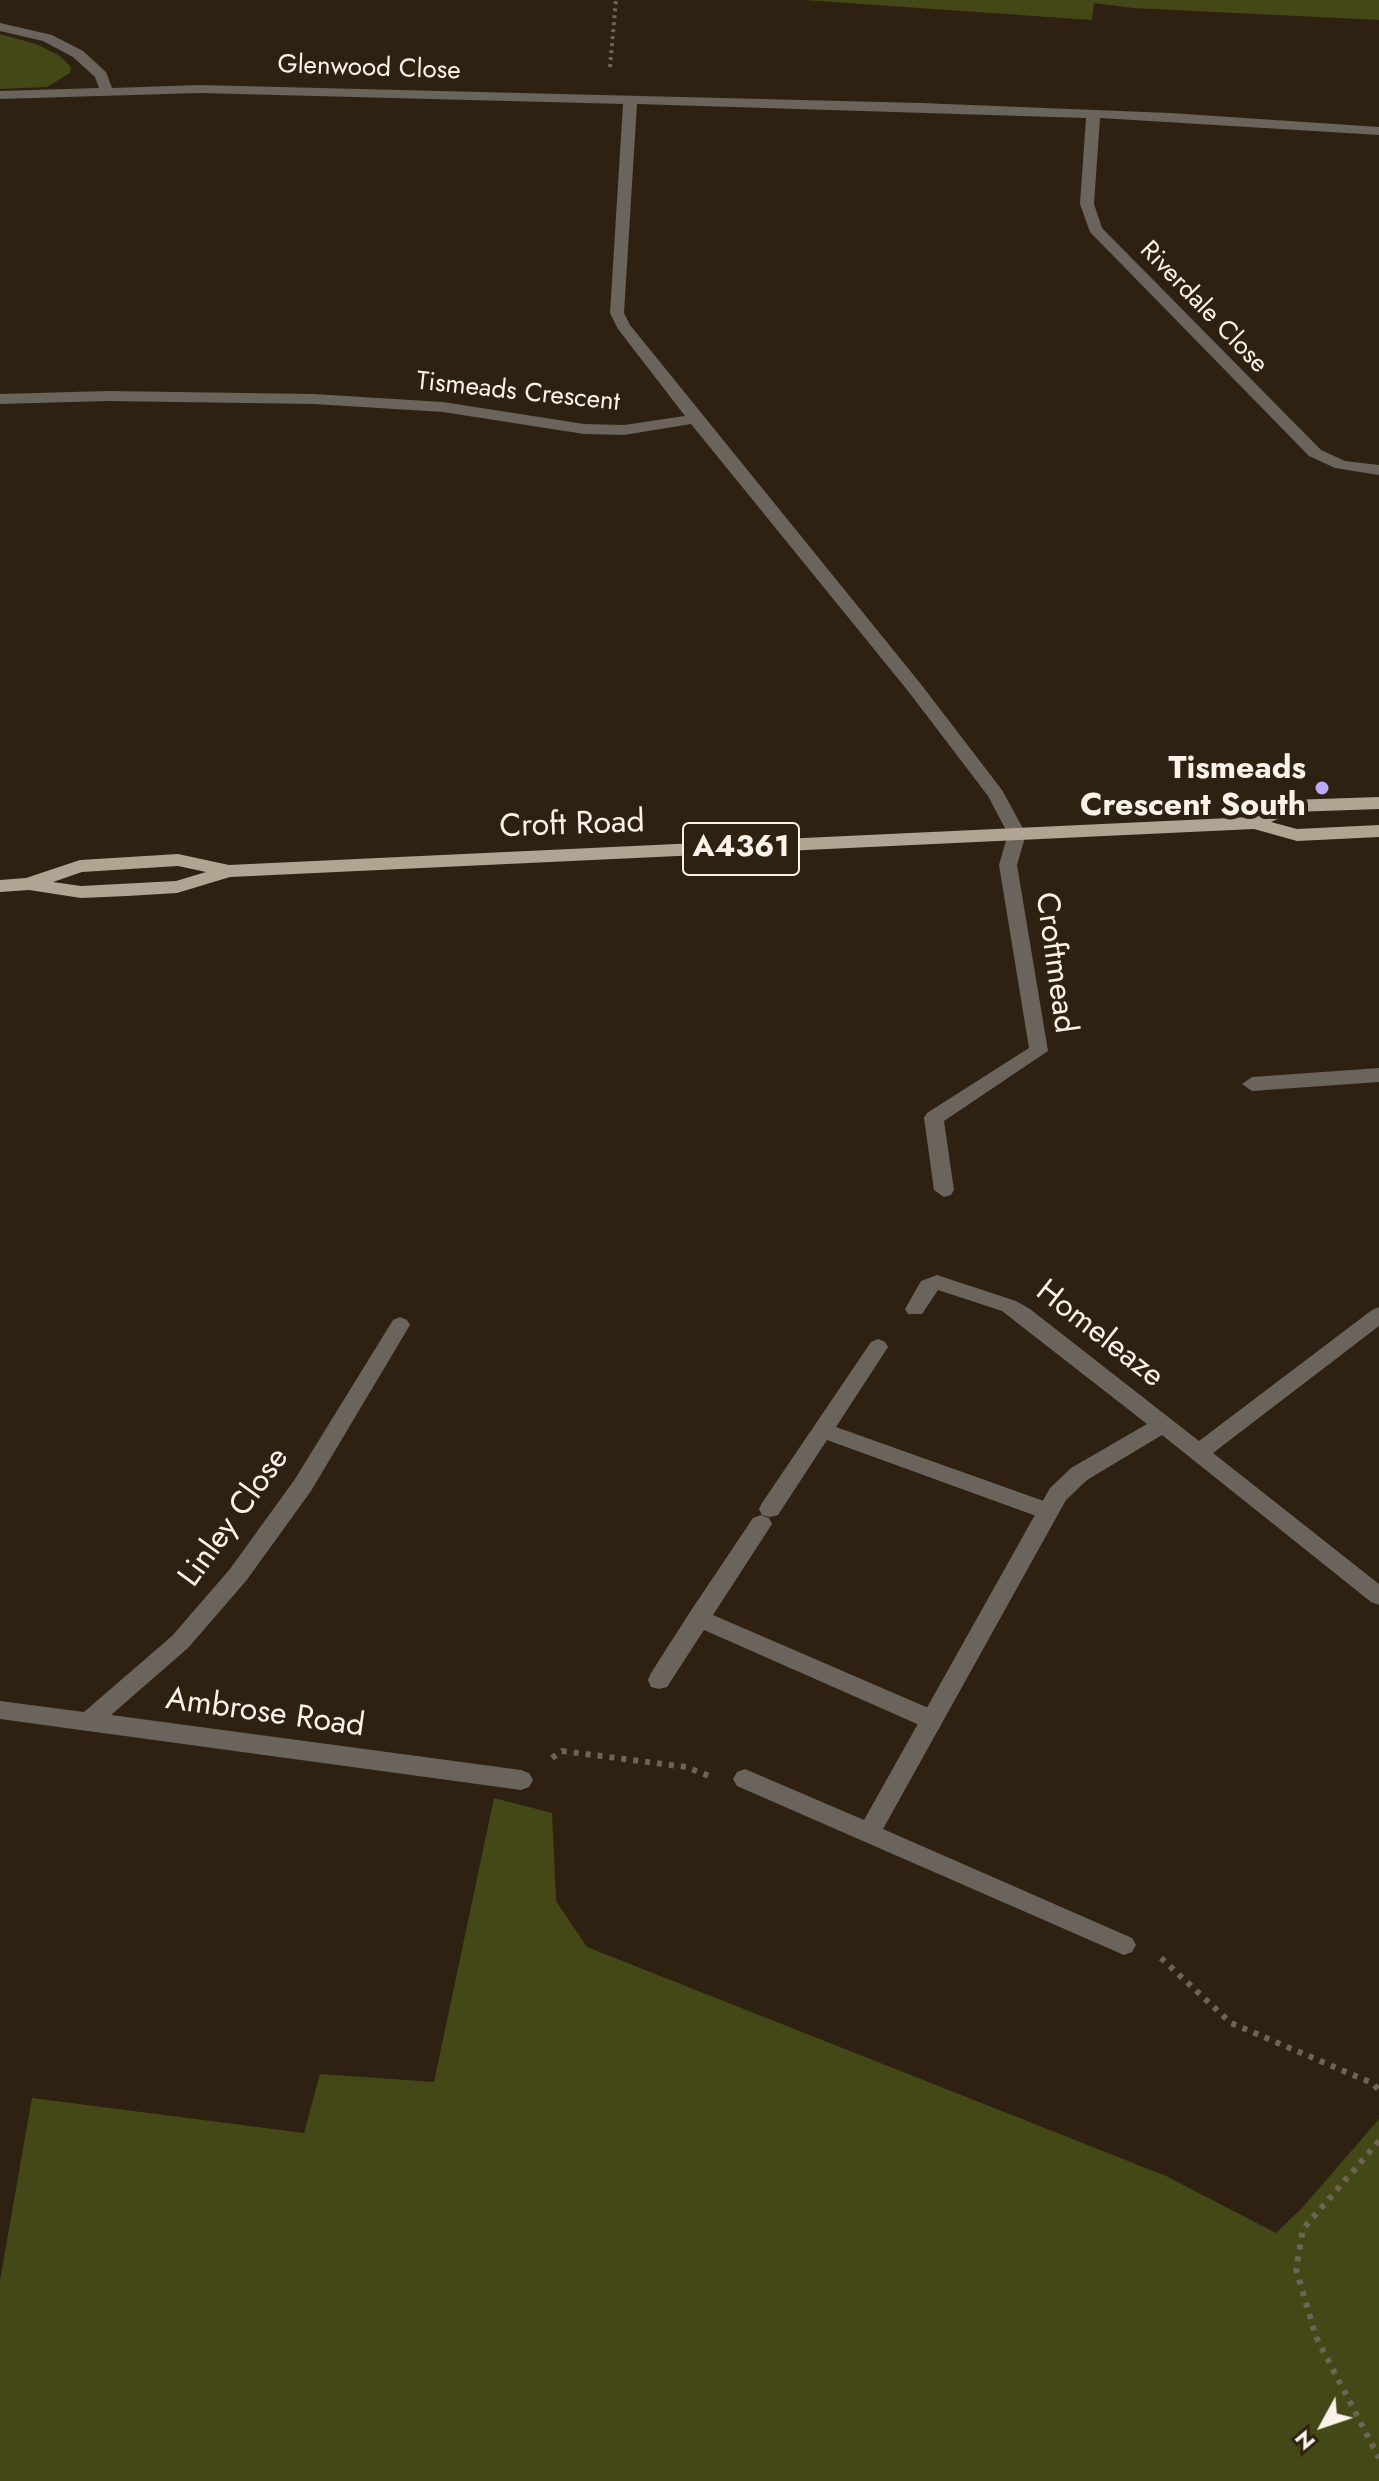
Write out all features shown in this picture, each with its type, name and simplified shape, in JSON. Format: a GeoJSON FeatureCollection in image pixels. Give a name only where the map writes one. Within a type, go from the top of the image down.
{"type":"FeatureCollection","features":[{"type":"Feature","properties":{"kind":"main road","name":"Croft Road"},"geometry":{"type":"LineString","coordinates":[[1254,823],[1290,806],[1379,803]]}},
{"type":"Feature","properties":{"kind":"main road","name":"Croft Road"},"geometry":{"type":"LineString","coordinates":[[0,886],[29,884],[81,892],[127,890],[177,887],[229,871],[1254,823],[1297,835],[1379,831]]}},
{"type":"Feature","properties":{"kind":"main road","name":"Croft Road"},"geometry":{"type":"LineString","coordinates":[[29,884],[80,866],[178,860],[229,871]]}},
{"type":"Feature","properties":{"kind":"street"},"geometry":{"type":"LineString","coordinates":[[0,27],[47,38],[78,54],[101,75],[107,92]]}},
{"type":"Feature","properties":{"kind":"street","name":"Glenwood Close"},"geometry":{"type":"LineString","coordinates":[[0,95],[200,89],[1093,113]]}},
{"type":"Feature","properties":{"kind":"street"},"geometry":{"type":"LineString","coordinates":[[630,101],[617,313],[695,419],[914,687],[996,794],[1017,834]]}},
{"type":"Feature","properties":{"kind":"street"},"geometry":{"type":"LineString","coordinates":[[1093,113],[1379,131]]}},
{"type":"Feature","properties":{"kind":"street","name":"Riverdale Close"},"geometry":{"type":"LineString","coordinates":[[1093,113],[1087,204],[1095,229],[1315,453],[1341,465],[1379,470]]}},
{"type":"Feature","properties":{"kind":"street","name":"Tismeads Crescent"},"geometry":{"type":"LineString","coordinates":[[0,399],[154,396],[314,399],[443,407],[584,429],[624,430],[695,419]]}},
{"type":"Feature","properties":{"kind":"street","name":"Croftmead"},"geometry":{"type":"LineString","coordinates":[[944,1190],[934,1118],[1039,1051],[1008,865],[1017,834]]}},
{"type":"Feature","properties":{"kind":"street"},"geometry":{"type":"LineString","coordinates":[[1252,1084],[1379,1075]]}},
{"type":"Feature","properties":{"kind":"street","name":"Homeleaze"},"geometry":{"type":"LineString","coordinates":[[915,1309],[928,1286],[937,1282],[1009,1306],[1379,1596]]}},
{"type":"Feature","properties":{"kind":"street"},"geometry":{"type":"LineString","coordinates":[[1197,1454],[1379,1315]]}},
{"type":"Feature","properties":{"kind":"street","name":"Linley Close"},"geometry":{"type":"LineString","coordinates":[[88,1722],[180,1642],[238,1575],[303,1485],[400,1325]]}},
{"type":"Feature","properties":{"kind":"street"},"geometry":{"type":"LineString","coordinates":[[659,1680],[878,1347]]}},
{"type":"Feature","properties":{"kind":"street","name":"Homeleaze"},"geometry":{"type":"LineString","coordinates":[[870,1831],[1058,1494],[1079,1474],[1162,1425]]}},
{"type":"Feature","properties":{"kind":"street"},"geometry":{"type":"LineString","coordinates":[[824,1431],[1047,1511]]}},
{"type":"Feature","properties":{"kind":"street"},"geometry":{"type":"LineString","coordinates":[[698,1618],[932,1720]]}},
{"type":"Feature","properties":{"kind":"street","name":"Ambrose Road"},"geometry":{"type":"LineString","coordinates":[[0,1710],[521,1780]]}},
{"type":"Feature","properties":{"kind":"street"},"geometry":{"type":"LineString","coordinates":[[745,1779],[870,1831],[1124,1945]]}},
{"type":"Feature","properties":{"kind":"path"},"geometry":{"type":"LineString","coordinates":[[608,101],[616,0]]}},
{"type":"Feature","properties":{"kind":"path"},"geometry":{"type":"LineString","coordinates":[[521,1780],[562,1751],[686,1767],[718,1779],[745,1779]]}},
{"type":"Feature","properties":{"kind":"path"},"geometry":{"type":"LineString","coordinates":[[1124,1945],[1139,1936],[1231,2023],[1372,2083],[1379,2090]]}},
{"type":"Feature","properties":{"kind":"path"},"geometry":{"type":"LineString","coordinates":[[1379,2141],[1303,2229],[1296,2269],[1316,2337],[1379,2458]]}},
{"type":"Feature","properties":{"kind":"green space"},"geometry":{"type":"Polygon","coordinates":[[[804,0],[1379,0],[1379,20],[1133,8],[1094,3],[1092,20],[804,0]]]}},
{"type":"Feature","properties":{"kind":"green space"},"geometry":{"type":"Polygon","coordinates":[[[0,34],[36,44],[60,56],[71,67],[70,73],[47,87],[0,89],[0,34]]]}},
{"type":"Feature","properties":{"kind":"green space"},"geometry":{"type":"Polygon","coordinates":[[[494,1798],[552,1813],[556,1901],[587,1947],[1166,2176],[1276,2233],[1303,2207],[1379,2119],[1379,2481],[0,2481],[0,2280],[32,2098],[304,2133],[320,2074],[434,2082],[494,1798]]]}},
{"type":"Feature","properties":{"kind":"place","name":"Tismeads Crescent South"},"geometry":{"type":"Point","coordinates":[1322,788]}}]}
